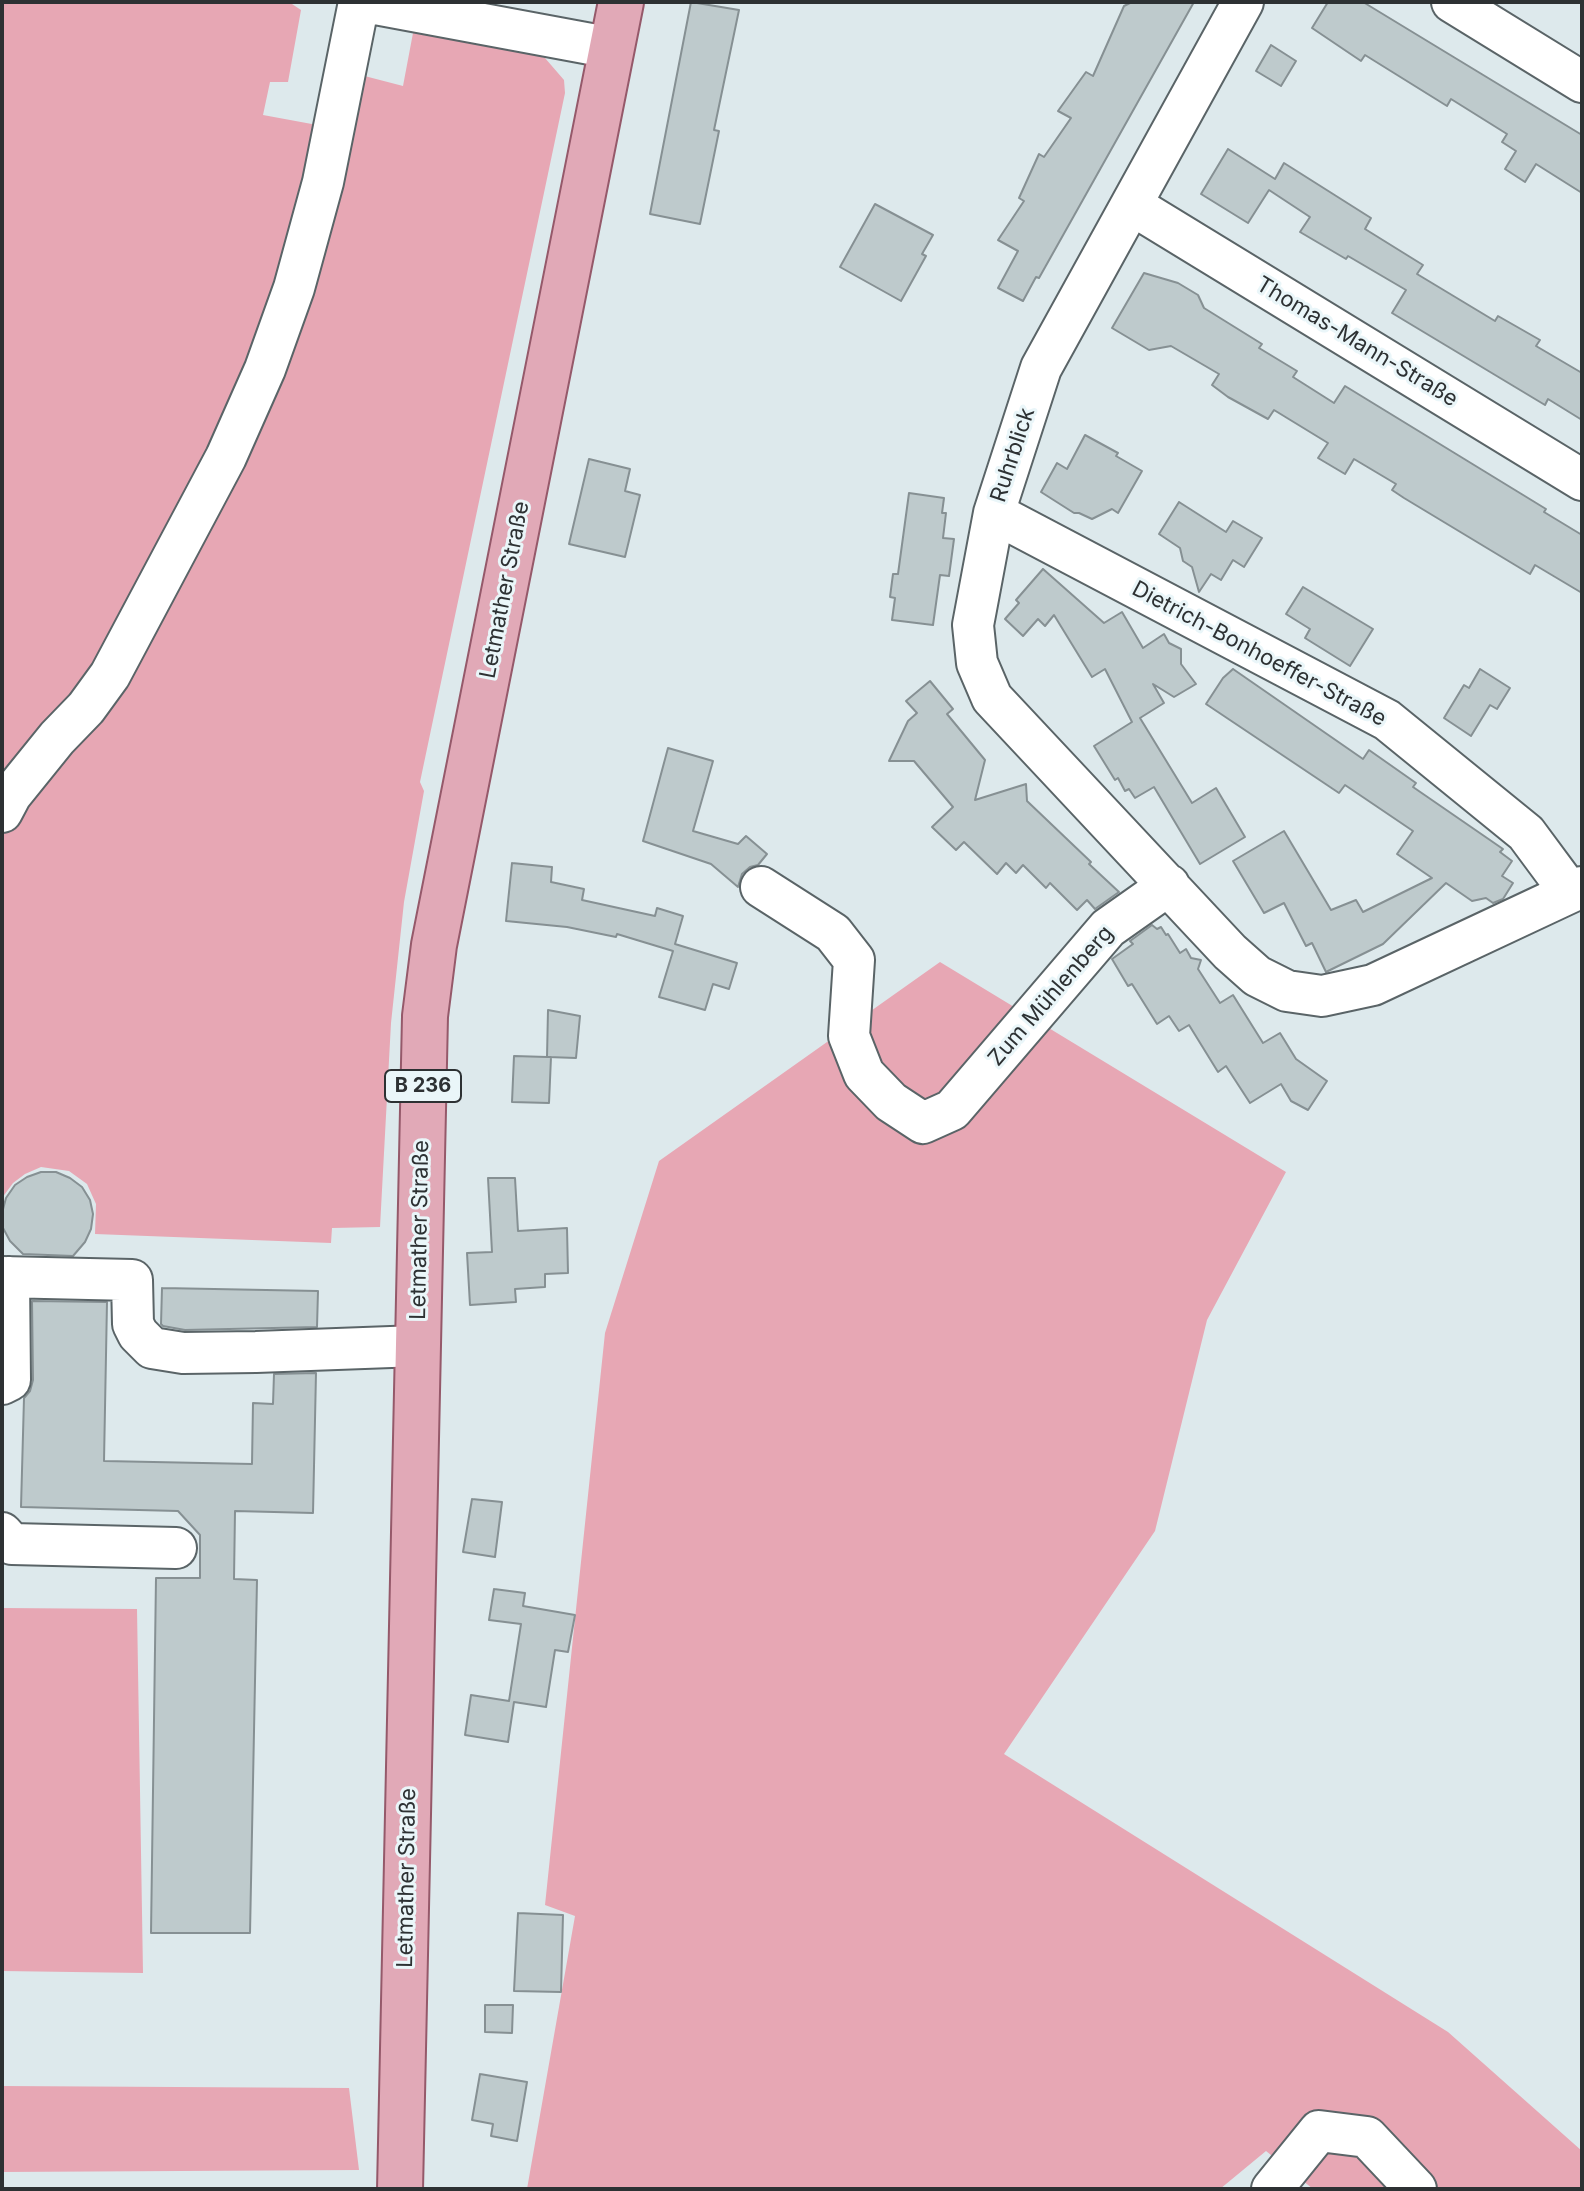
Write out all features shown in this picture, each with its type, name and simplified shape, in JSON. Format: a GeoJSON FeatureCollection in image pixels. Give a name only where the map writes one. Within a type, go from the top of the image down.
{"type":"FeatureCollection","features":[{"type":"Feature","properties":{"kind":"main road","name":"Letmather Straße"},"geometry":{"type":"LineString","coordinates":[[400,2189],[425,1016],[434,945],[621,2]]}},
{"type":"Feature","properties":{"kind":"street"},"geometry":{"type":"LineString","coordinates":[[2,812],[11,795],[86,708],[110,675],[219,470],[260,381],[294,288],[323,182],[359,2]]}},
{"type":"Feature","properties":{"kind":"street"},"geometry":{"type":"LineString","coordinates":[[365,2],[612,48]]}},
{"type":"Feature","properties":{"kind":"street","name":"Ruhrblick"},"geometry":{"type":"LineString","coordinates":[[1169,885],[992,698],[977,663],[973,625],[994,513],[1041,368],[1243,2]]}},
{"type":"Feature","properties":{"kind":"street"},"geometry":{"type":"LineString","coordinates":[[1452,2],[1582,82]]}},
{"type":"Feature","properties":{"kind":"street","name":"Thomas-Mann-Straße"},"geometry":{"type":"LineString","coordinates":[[1132,205],[1582,480]]}},
{"type":"Feature","properties":{"kind":"street","name":"Dietrich-Bonhoeffer-Straße"},"geometry":{"type":"LineString","coordinates":[[994,513],[1387,720],[1526,833],[1575,889]]}},
{"type":"Feature","properties":{"kind":"street"},"geometry":{"type":"LineString","coordinates":[[1169,885],[1230,952],[1257,976],[1287,991],[1322,996],[1373,985],[1575,889]]}},
{"type":"Feature","properties":{"kind":"street","name":"Zum Mühlenberg"},"geometry":{"type":"LineString","coordinates":[[761,887],[833,933],[854,960],[849,1036],[864,1074],[891,1102],[923,1123],[952,1110],[1108,928],[1169,885]]}},
{"type":"Feature","properties":{"kind":"street"},"geometry":{"type":"LineString","coordinates":[[2,1384],[10,1380],[6,1277],[132,1280],[133,1324],[152,1348],[183,1353],[418,1346]]}},
{"type":"Feature","properties":{"kind":"street"},"geometry":{"type":"LineString","coordinates":[[2,1533],[12,1544],[176,1548]]}},
{"type":"Feature","properties":{"kind":"street"},"geometry":{"type":"LineString","coordinates":[[1272,2189],[1319,2131],[1367,2137],[1416,2189]]}},
{"type":"Feature","properties":{"kind":"shaded area"},"geometry":{"type":"Polygon","coordinates":[[[2,2],[289,2],[301,10],[288,82],[270,82],[263,115],[328,127],[265,346],[106,665],[2,800],[2,2]]]}},
{"type":"Feature","properties":{"kind":"shaded area"},"geometry":{"type":"Polygon","coordinates":[[[413,33],[545,58],[564,80],[565,93],[420,782],[424,791],[404,902],[391,1023],[380,1227],[332,1228],[331,1243],[95,1234],[96,1204],[87,1184],[69,1171],[41,1167],[13,1183],[2,1198],[2,832],[184,564],[353,73],[403,86],[413,33]]]}},
{"type":"Feature","properties":{"kind":"shaded area"},"geometry":{"type":"Polygon","coordinates":[[[940,962],[1286,1172],[1207,1320],[1155,1531],[1004,1754],[1448,2032],[1582,2151],[1582,2189],[1313,2189],[1266,2151],[1220,2189],[527,2189],[575,1916],[545,1905],[605,1333],[659,1161],[940,962]]]}},
{"type":"Feature","properties":{"kind":"shaded area"},"geometry":{"type":"Polygon","coordinates":[[[2,1608],[137,1609],[143,1973],[2,1971],[2,1608]]]}},
{"type":"Feature","properties":{"kind":"shaded area"},"geometry":{"type":"Polygon","coordinates":[[[2,2086],[349,2088],[359,2170],[2,2172],[2,2086]]]}},
{"type":"Feature","properties":{"kind":"building"},"geometry":{"type":"Polygon","coordinates":[[[691,2],[739,10],[714,130],[719,131],[700,224],[650,214],[691,2]]]}},
{"type":"Feature","properties":{"kind":"building"},"geometry":{"type":"Polygon","coordinates":[[[1132,2],[1194,2],[1039,278],[1036,277],[1023,301],[998,288],[1018,251],[998,240],[1024,201],[1019,198],[1039,154],[1044,157],[1071,118],[1058,111],[1086,72],[1093,76],[1124,6],[1132,2]]]}},
{"type":"Feature","properties":{"kind":"building"},"geometry":{"type":"Polygon","coordinates":[[[1328,2],[1363,2],[1582,135],[1582,193],[1536,164],[1525,182],[1505,169],[1516,151],[1502,142],[1507,134],[1451,99],[1447,106],[1365,55],[1361,61],[1312,28],[1328,2]]]}},
{"type":"Feature","properties":{"kind":"building"},"geometry":{"type":"Polygon","coordinates":[[[1271,45],[1296,61],[1281,86],[1256,71],[1271,45]]]}},
{"type":"Feature","properties":{"kind":"building"},"geometry":{"type":"Polygon","coordinates":[[[1228,149],[1275,179],[1284,163],[1371,218],[1365,229],[1423,265],[1417,274],[1495,321],[1498,316],[1540,340],[1536,346],[1582,373],[1582,420],[1548,399],[1545,405],[1392,313],[1406,290],[1300,232],[1310,217],[1269,190],[1248,223],[1201,194],[1228,149]]]}},
{"type":"Feature","properties":{"kind":"building"},"geometry":{"type":"Polygon","coordinates":[[[875,204],[933,235],[922,254],[926,256],[901,301],[840,267],[875,204]]]}},
{"type":"Feature","properties":{"kind":"building"},"geometry":{"type":"Polygon","coordinates":[[[1144,273],[1178,283],[1198,295],[1204,308],[1262,344],[1259,348],[1297,371],[1293,377],[1334,403],[1345,386],[1546,509],[1544,512],[1582,535],[1582,593],[1535,565],[1530,574],[1404,498],[1392,490],[1396,484],[1354,459],[1345,474],[1318,458],[1328,443],[1274,410],[1268,419],[1228,397],[1212,385],[1219,374],[1171,346],[1149,350],[1112,328],[1144,273]]]}},
{"type":"Feature","properties":{"kind":"building"},"geometry":{"type":"Polygon","coordinates":[[[1085,435],[1118,453],[1116,456],[1142,471],[1118,513],[1112,509],[1092,519],[1074,513],[1041,492],[1057,463],[1067,469],[1085,435]]]}},
{"type":"Feature","properties":{"kind":"building"},"geometry":{"type":"Polygon","coordinates":[[[589,459],[630,469],[625,491],[640,495],[625,557],[569,544],[589,459]]]}},
{"type":"Feature","properties":{"kind":"building"},"geometry":{"type":"Polygon","coordinates":[[[909,493],[944,498],[943,538],[954,539],[949,576],[940,575],[933,625],[892,620],[895,598],[890,597],[893,574],[898,574],[909,493]]]}},
{"type":"Feature","properties":{"kind":"building"},"geometry":{"type":"Polygon","coordinates":[[[1179,502],[1226,532],[1233,521],[1262,538],[1244,567],[1233,560],[1221,580],[1211,574],[1199,592],[1192,567],[1183,561],[1180,548],[1159,534],[1179,502]]]}},
{"type":"Feature","properties":{"kind":"building"},"geometry":{"type":"Polygon","coordinates":[[[1043,569],[1104,623],[1122,612],[1143,648],[1164,634],[1169,643],[1181,649],[1181,664],[1196,684],[1174,697],[1153,684],[1164,703],[1140,718],[1192,803],[1216,788],[1245,837],[1200,864],[1154,787],[1135,798],[1129,789],[1125,791],[1118,778],[1115,780],[1094,746],[1132,722],[1105,669],[1092,677],[1054,615],[1045,626],[1038,619],[1023,636],[1005,619],[1019,603],[1016,600],[1043,569]]]}},
{"type":"Feature","properties":{"kind":"building"},"geometry":{"type":"Polygon","coordinates":[[[1303,587],[1373,629],[1350,666],[1305,638],[1310,629],[1286,614],[1303,587]]]}},
{"type":"Feature","properties":{"kind":"building"},"geometry":{"type":"Polygon","coordinates":[[[1233,669],[1363,759],[1369,750],[1416,783],[1413,787],[1503,849],[1500,852],[1512,861],[1502,876],[1513,883],[1503,899],[1493,903],[1486,898],[1472,901],[1446,883],[1383,944],[1326,972],[1312,943],[1306,946],[1284,903],[1264,913],[1233,861],[1284,831],[1331,910],[1356,900],[1363,912],[1432,878],[1397,854],[1413,831],[1345,785],[1339,793],[1206,704],[1223,678],[1233,669]]]}},
{"type":"Feature","properties":{"kind":"building"},"geometry":{"type":"Polygon","coordinates":[[[1480,669],[1510,688],[1497,709],[1490,705],[1471,736],[1444,718],[1464,685],[1469,688],[1480,669]]]}},
{"type":"Feature","properties":{"kind":"building"},"geometry":{"type":"Polygon","coordinates":[[[930,681],[953,709],[947,714],[985,760],[975,800],[1026,784],[1027,801],[1119,892],[1095,909],[1087,900],[1077,910],[1050,883],[1046,888],[1023,865],[1016,873],[1006,863],[997,874],[964,842],[956,850],[932,827],[953,807],[914,761],[889,761],[908,721],[917,713],[906,701],[930,681]]]}},
{"type":"Feature","properties":{"kind":"building"},"geometry":{"type":"Polygon","coordinates":[[[668,748],[713,761],[693,831],[738,844],[746,836],[767,854],[758,865],[742,874],[738,887],[711,864],[643,841],[668,748]]]}},
{"type":"Feature","properties":{"kind":"building"},"geometry":{"type":"Polygon","coordinates":[[[512,863],[552,867],[551,882],[584,889],[582,900],[655,916],[657,908],[683,916],[675,944],[737,963],[729,989],[713,984],[705,1010],[659,997],[673,951],[617,934],[616,937],[567,927],[506,921],[512,863]]]}},
{"type":"Feature","properties":{"kind":"building"},"geometry":{"type":"Polygon","coordinates":[[[1152,925],[1157,929],[1161,927],[1168,934],[1180,953],[1186,949],[1191,958],[1201,960],[1198,969],[1220,1003],[1233,995],[1263,1043],[1280,1033],[1296,1059],[1327,1081],[1308,1110],[1291,1101],[1281,1084],[1250,1103],[1226,1066],[1218,1072],[1189,1025],[1179,1031],[1169,1016],[1157,1024],[1112,959],[1152,925]]]}},
{"type":"Feature","properties":{"kind":"building"},"geometry":{"type":"Polygon","coordinates":[[[548,1010],[580,1016],[576,1058],[551,1057],[549,1103],[512,1102],[514,1056],[547,1057],[548,1010]]]}},
{"type":"Feature","properties":{"kind":"building"},"geometry":{"type":"Polygon","coordinates":[[[41,1172],[56,1172],[70,1178],[82,1187],[90,1200],[93,1214],[91,1229],[73,1256],[23,1254],[3,1228],[2,1213],[6,1198],[15,1185],[41,1172]]]}},
{"type":"Feature","properties":{"kind":"building"},"geometry":{"type":"Polygon","coordinates":[[[488,1178],[515,1178],[518,1231],[567,1228],[568,1273],[545,1274],[545,1287],[515,1289],[516,1302],[470,1305],[467,1253],[492,1252],[488,1178]]]}},
{"type":"Feature","properties":{"kind":"building"},"geometry":{"type":"Polygon","coordinates":[[[162,1288],[318,1291],[317,1327],[185,1330],[163,1326],[162,1288]]]}},
{"type":"Feature","properties":{"kind":"building"},"geometry":{"type":"Polygon","coordinates":[[[32,1301],[107,1302],[104,1461],[252,1464],[253,1403],[273,1404],[274,1374],[316,1373],[313,1513],[235,1511],[234,1579],[257,1580],[250,1933],[151,1933],[156,1578],[200,1578],[200,1535],[178,1511],[21,1507],[24,1398],[33,1380],[32,1301]]]}},
{"type":"Feature","properties":{"kind":"building"},"geometry":{"type":"Polygon","coordinates":[[[472,1499],[502,1502],[495,1557],[463,1552],[472,1499]]]}},
{"type":"Feature","properties":{"kind":"building"},"geometry":{"type":"Polygon","coordinates":[[[494,1589],[525,1593],[523,1606],[575,1615],[568,1652],[555,1650],[546,1707],[514,1702],[508,1742],[465,1735],[471,1695],[509,1701],[521,1624],[489,1620],[494,1589]]]}},
{"type":"Feature","properties":{"kind":"building"},"geometry":{"type":"Polygon","coordinates":[[[518,1913],[563,1915],[561,1992],[514,1991],[518,1913]]]}},
{"type":"Feature","properties":{"kind":"building"},"geometry":{"type":"Polygon","coordinates":[[[485,2005],[513,2005],[512,2033],[485,2032],[485,2005]]]}},
{"type":"Feature","properties":{"kind":"building"},"geometry":{"type":"Polygon","coordinates":[[[480,2074],[527,2082],[517,2141],[491,2136],[493,2124],[472,2120],[480,2074]]]}}]}
